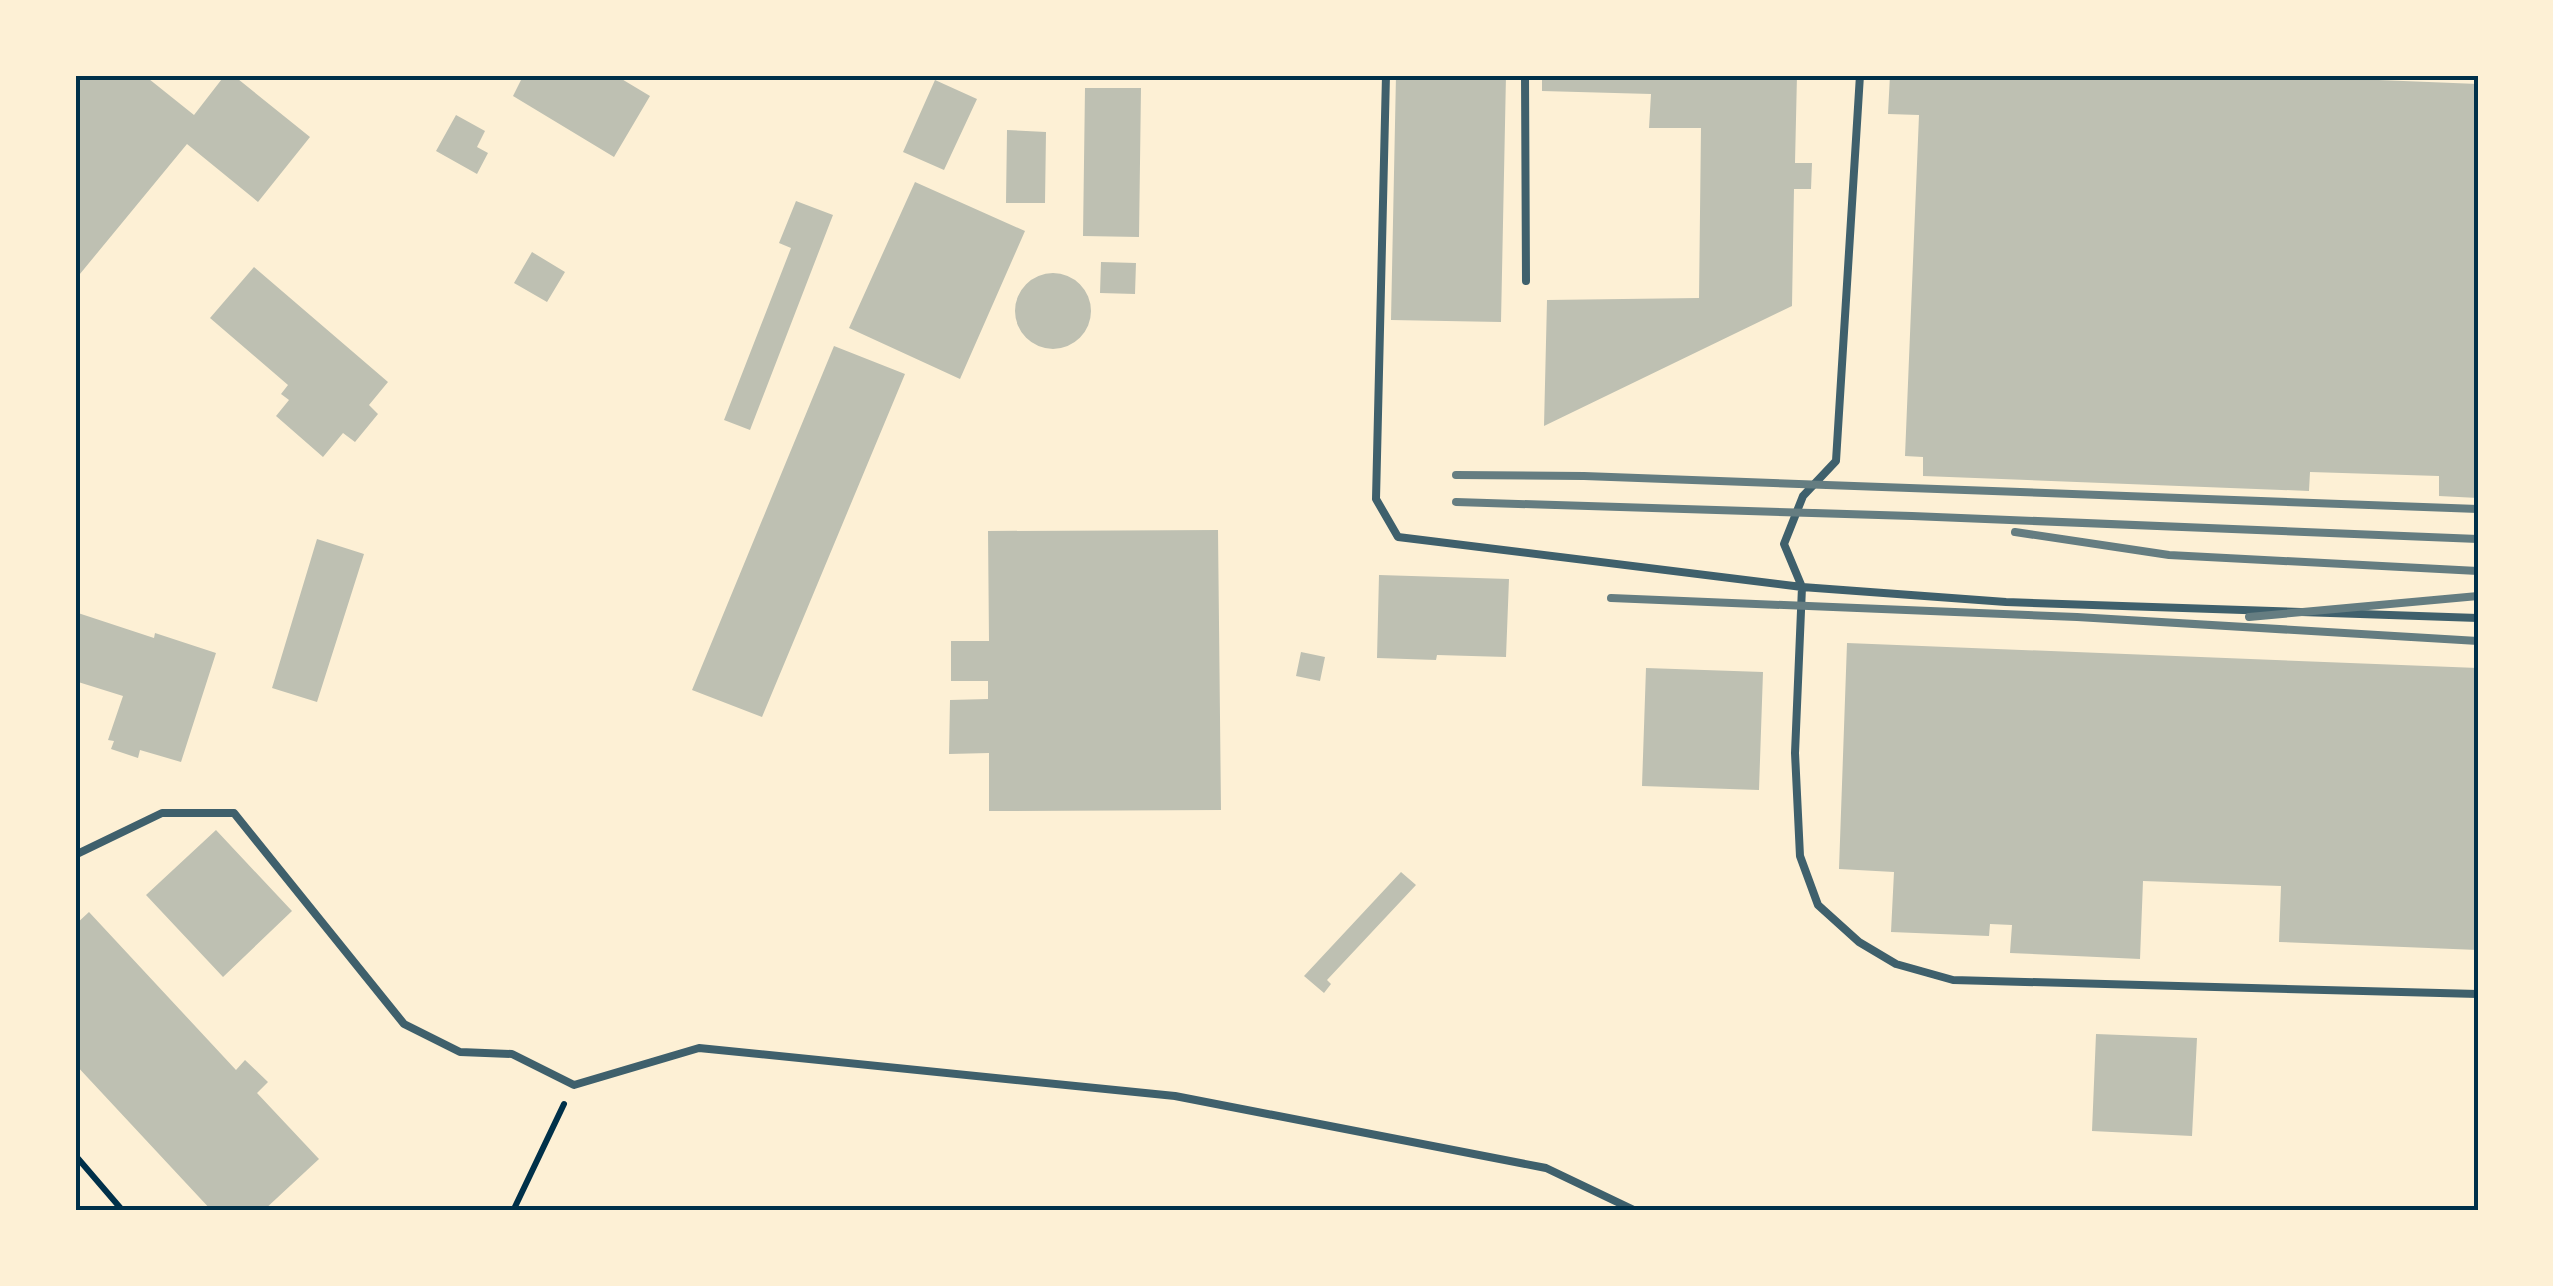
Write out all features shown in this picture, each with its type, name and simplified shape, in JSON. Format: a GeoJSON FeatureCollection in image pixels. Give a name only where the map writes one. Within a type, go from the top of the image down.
{"type":"FeatureCollection","features":[{"type":"Feature","properties":{"kind":"lane"},"geometry":{"type":"LineString","coordinates":[[1386,75],[1376,499],[1398,537],[1802,587],[2006,602],[2478,618]]}},
{"type":"Feature","properties":{"kind":"lane"},"geometry":{"type":"LineString","coordinates":[[1525,75],[1526,282]]}},
{"type":"Feature","properties":{"kind":"lane"},"geometry":{"type":"LineString","coordinates":[[1860,75],[1836,462],[1803,496],[1784,544],[1802,587],[1795,753],[1800,856],[1818,905],[1859,942],[1896,964],[1953,980],[2478,994]]}},
{"type":"Feature","properties":{"kind":"lane"},"geometry":{"type":"LineString","coordinates":[[75,855],[162,813],[234,812],[404,1024],[460,1052],[512,1054],[574,1085],[699,1048],[1175,1096],[1546,1168],[1636,1211]]}},
{"type":"Feature","properties":{"kind":"path"},"geometry":{"type":"LineString","coordinates":[[513,1211],[574,1085]]}},
{"type":"Feature","properties":{"kind":"path"},"geometry":{"type":"LineString","coordinates":[[75,1156],[123,1211]]}},
{"type":"Feature","properties":{"kind":"building"},"geometry":{"type":"Polygon","coordinates":[[[82,75],[144,75],[194,115],[225,75],[233,75],[310,137],[258,202],[187,144],[75,280],[75,83],[82,75]]]}},
{"type":"Feature","properties":{"kind":"building"},"geometry":{"type":"Polygon","coordinates":[[[513,75],[615,75],[650,96],[614,157],[513,96],[521,80],[513,75]]]}},
{"type":"Feature","properties":{"kind":"building"},"geometry":{"type":"Polygon","coordinates":[[[1396,75],[1506,75],[1501,322],[1391,320],[1396,75]]]}},
{"type":"Feature","properties":{"kind":"building"},"geometry":{"type":"Polygon","coordinates":[[[1542,75],[1797,75],[1795,163],[1812,163],[1811,189],[1794,189],[1792,306],[1544,426],[1547,300],[1699,298],[1701,128],[1649,128],[1651,94],[1542,91],[1542,75]]]}},
{"type":"Feature","properties":{"kind":"building"},"geometry":{"type":"Polygon","coordinates":[[[1890,75],[2304,75],[2478,84],[2478,498],[2439,496],[2439,476],[2310,472],[2309,491],[1923,476],[1923,457],[1905,456],[1919,115],[1888,114],[1890,75]]]}},
{"type":"Feature","properties":{"kind":"building"},"geometry":{"type":"Polygon","coordinates":[[[935,80],[977,99],[944,170],[903,152],[935,80]]]}},
{"type":"Feature","properties":{"kind":"building"},"geometry":{"type":"Polygon","coordinates":[[[1085,88],[1141,88],[1139,237],[1083,236],[1085,88]]]}},
{"type":"Feature","properties":{"kind":"building"},"geometry":{"type":"Polygon","coordinates":[[[456,115],[485,131],[477,147],[488,153],[477,174],[436,151],[456,115]]]}},
{"type":"Feature","properties":{"kind":"building"},"geometry":{"type":"Polygon","coordinates":[[[1007,130],[1046,132],[1045,203],[1006,203],[1007,130]]]}},
{"type":"Feature","properties":{"kind":"building"},"geometry":{"type":"Polygon","coordinates":[[[915,182],[1025,231],[960,379],[849,328],[915,182]]]}},
{"type":"Feature","properties":{"kind":"building"},"geometry":{"type":"Polygon","coordinates":[[[796,201],[833,215],[750,430],[724,420],[791,248],[779,243],[796,201]]]}},
{"type":"Feature","properties":{"kind":"building"},"geometry":{"type":"Polygon","coordinates":[[[532,252],[565,272],[547,302],[514,283],[532,252]]]}},
{"type":"Feature","properties":{"kind":"building"},"geometry":{"type":"Polygon","coordinates":[[[1101,262],[1136,263],[1135,294],[1100,293],[1101,262]]]}},
{"type":"Feature","properties":{"kind":"building"},"geometry":{"type":"Polygon","coordinates":[[[254,267],[388,382],[369,405],[378,414],[355,442],[343,433],[323,457],[276,416],[289,400],[281,394],[288,385],[210,318],[254,267]]]}},
{"type":"Feature","properties":{"kind":"building"},"geometry":{"type":"Polygon","coordinates":[[[1053,273],[1080,284],[1091,311],[1080,338],[1053,349],[1026,338],[1015,311],[1026,284],[1053,273]]]}},
{"type":"Feature","properties":{"kind":"building"},"geometry":{"type":"Polygon","coordinates":[[[834,346],[905,374],[762,717],[692,690],[834,346]]]}},
{"type":"Feature","properties":{"kind":"building"},"geometry":{"type":"Polygon","coordinates":[[[1218,530],[1221,810],[989,811],[989,753],[949,754],[950,700],[988,699],[988,681],[951,681],[951,641],[989,641],[988,531],[1218,530]]]}},
{"type":"Feature","properties":{"kind":"building"},"geometry":{"type":"Polygon","coordinates":[[[317,539],[364,554],[317,702],[272,688],[317,539]]]}},
{"type":"Feature","properties":{"kind":"building"},"geometry":{"type":"Polygon","coordinates":[[[1379,575],[1509,579],[1506,657],[1377,658],[1379,575]]]}},
{"type":"Feature","properties":{"kind":"building"},"geometry":{"type":"Polygon","coordinates":[[[75,612],[216,653],[181,762],[140,750],[138,758],[111,749],[114,741],[108,740],[123,696],[75,681],[75,612]]]}},
{"type":"Feature","properties":{"kind":"building"},"geometry":{"type":"Polygon","coordinates":[[[1847,643],[2478,668],[2478,950],[2279,942],[2281,886],[2143,881],[2140,959],[2010,953],[2012,925],[1990,924],[1989,936],[1891,932],[1894,872],[1839,869],[1847,643]]]}},
{"type":"Feature","properties":{"kind":"building"},"geometry":{"type":"Polygon","coordinates":[[[1301,652],[1325,657],[1320,681],[1296,676],[1301,652]]]}},
{"type":"Feature","properties":{"kind":"building"},"geometry":{"type":"Polygon","coordinates":[[[1646,668],[1763,672],[1759,790],[1642,786],[1646,668]]]}},
{"type":"Feature","properties":{"kind":"building"},"geometry":{"type":"Polygon","coordinates":[[[216,830],[292,911],[223,977],[146,895],[216,830]]]}},
{"type":"Feature","properties":{"kind":"building"},"geometry":{"type":"Polygon","coordinates":[[[1401,872],[1416,885],[1327,980],[1331,984],[1324,993],[1304,976],[1401,872]]]}},
{"type":"Feature","properties":{"kind":"building"},"geometry":{"type":"Polygon","coordinates":[[[89,912],[236,1070],[245,1060],[268,1082],[257,1093],[319,1159],[263,1211],[212,1211],[75,1064],[75,925],[89,912]]]}},
{"type":"Feature","properties":{"kind":"building"},"geometry":{"type":"Polygon","coordinates":[[[2096,1034],[2197,1038],[2192,1136],[2092,1131],[2096,1034]]]}},
{"type":"Feature","properties":{"kind":"railway"},"geometry":{"type":"LineString","coordinates":[[1456,475],[1584,476],[2478,509]]}},
{"type":"Feature","properties":{"kind":"railway"},"geometry":{"type":"LineString","coordinates":[[1456,502],[2478,539]]}},
{"type":"Feature","properties":{"kind":"railway"},"geometry":{"type":"LineString","coordinates":[[2015,532],[2169,555],[2478,571]]}},
{"type":"Feature","properties":{"kind":"railway"},"geometry":{"type":"LineString","coordinates":[[2249,617],[2478,596]]}},
{"type":"Feature","properties":{"kind":"railway"},"geometry":{"type":"LineString","coordinates":[[1611,598],[2077,617],[2478,641]]}}]}
